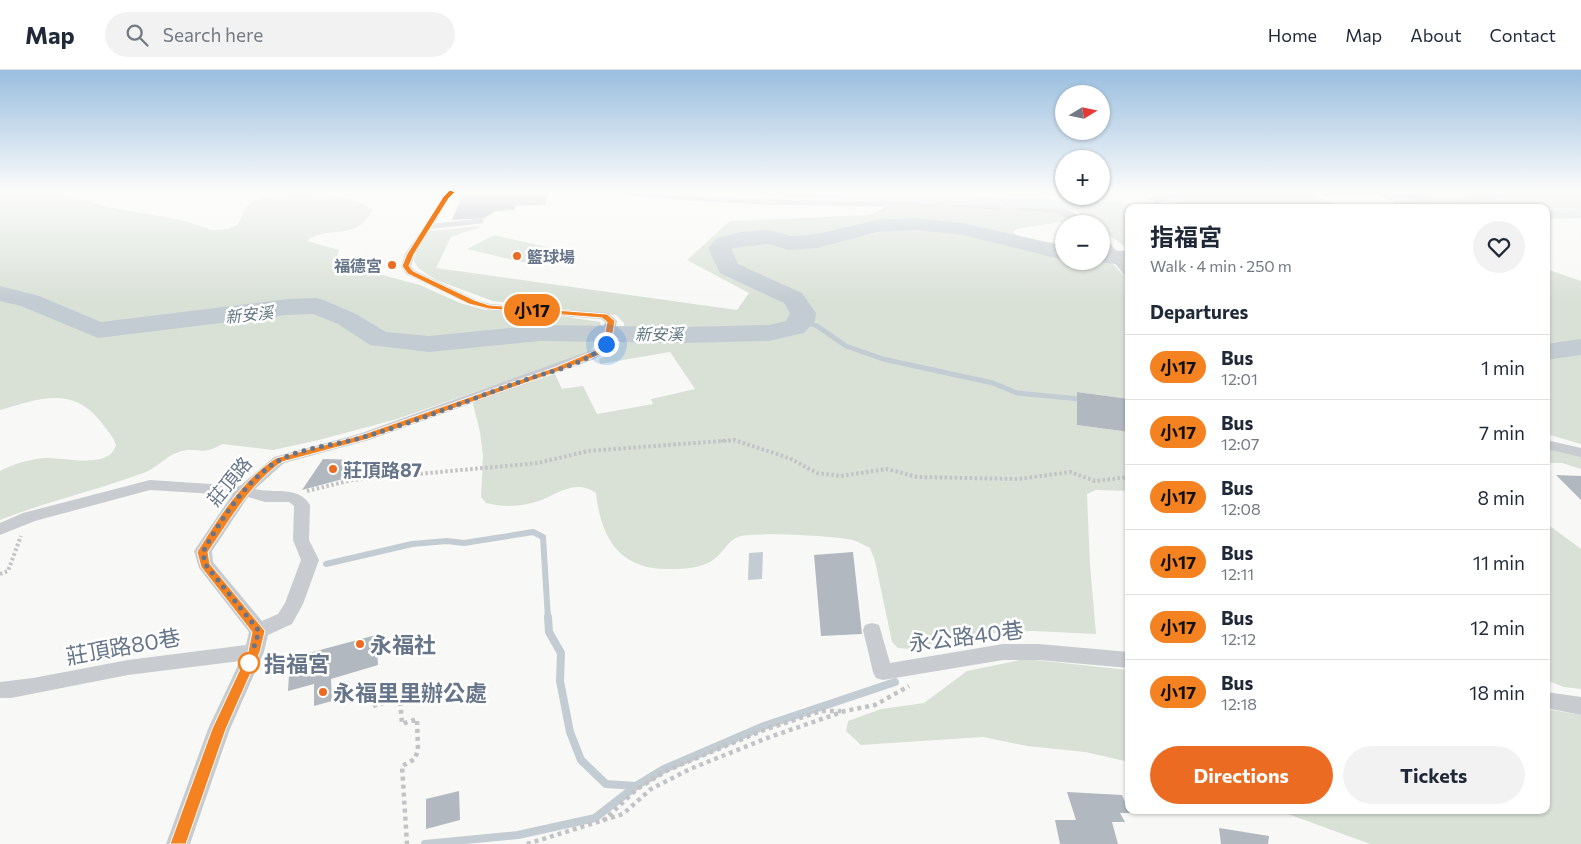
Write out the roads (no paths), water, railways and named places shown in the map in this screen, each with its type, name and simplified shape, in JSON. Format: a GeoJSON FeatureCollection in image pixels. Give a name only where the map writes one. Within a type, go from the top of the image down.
{"type":"FeatureCollection","features":[{"type":"Feature","properties":{"kind":"street","name":"莊頂路"},"geometry":{"type":"LineString","coordinates":[[259,631],[205,564],[203,552],[244,491],[269,466],[279,460],[364,437],[550,372],[599,352],[606,344],[611,321],[604,316],[489,307],[472,302],[419,278],[406,266],[410,254],[425,228]]}},
{"type":"Feature","properties":{"kind":"street"},"geometry":{"type":"LineString","coordinates":[[1110,248],[1125,258]]}},
{"type":"Feature","properties":{"kind":"street"},"geometry":{"type":"LineString","coordinates":[[1550,445],[1581,453]]}},
{"type":"Feature","properties":{"kind":"street"},"geometry":{"type":"LineString","coordinates":[[0,529],[29,517],[150,485],[244,491],[265,497],[293,497],[302,505],[301,540],[310,560],[294,604],[284,619],[259,631],[254,652],[219,729],[178,844]]}},
{"type":"Feature","properties":{"kind":"street","name":"永公路40巷"},"geometry":{"type":"LineString","coordinates":[[872,630],[883,672],[1003,652],[1038,652],[1125,660]]}},
{"type":"Feature","properties":{"kind":"street","name":"莊頂路80巷"},"geometry":{"type":"LineString","coordinates":[[0,690],[58,683],[86,675],[169,662],[254,652]]}},
{"type":"Feature","properties":{"kind":"street"},"geometry":{"type":"LineString","coordinates":[[1550,701],[1581,706]]}},
{"type":"Feature","properties":{"kind":"waterway","name":"新安溪"},"geometry":{"type":"LineString","coordinates":[[0,293],[30,301],[98,330],[288,307],[317,306],[347,319],[379,339],[429,344],[540,333],[684,335],[769,333],[795,327],[802,321],[803,313],[793,298],[728,268],[719,248],[725,243],[741,239],[769,237],[789,243],[817,241],[869,228]]}},
{"type":"Feature","properties":{"kind":"waterway","name":"新安溪"},"geometry":{"type":"LineString","coordinates":[[955,228],[1055,251]]}},
{"type":"Feature","properties":{"kind":"waterway","name":"新安溪"},"geometry":{"type":"LineString","coordinates":[[1110,257],[1125,258]]}},
{"type":"Feature","properties":{"kind":"waterway"},"geometry":{"type":"LineString","coordinates":[[802,321],[817,326],[846,346],[883,359],[993,383],[1017,393],[1080,399]]}},
{"type":"Feature","properties":{"kind":"waterway","name":"新安溪"},"geometry":{"type":"LineString","coordinates":[[1550,351],[1581,347]]}},
{"type":"Feature","properties":{"kind":"waterway"},"geometry":{"type":"LineString","coordinates":[[326,564],[412,544],[447,541],[464,543],[533,532],[543,537],[548,619]]}},
{"type":"Feature","properties":{"kind":"waterway"},"geometry":{"type":"LineString","coordinates":[[548,617],[549,632],[561,653],[560,681],[570,732],[581,760],[606,784],[636,786]]}},
{"type":"Feature","properties":{"kind":"waterway"},"geometry":{"type":"LineString","coordinates":[[636,786],[664,769],[764,726],[895,682]]}},
{"type":"Feature","properties":{"kind":"waterway"},"geometry":{"type":"LineString","coordinates":[[425,844],[518,835],[595,818],[636,786]]}},
{"type":"Feature","properties":{"kind":"place","name":"籃球場"},"geometry":{"type":"Point","coordinates":[517,256]}},
{"type":"Feature","properties":{"kind":"place","name":"福德宮"},"geometry":{"type":"Point","coordinates":[392,265]}},
{"type":"Feature","properties":{"kind":"place","name":"莊頂路87"},"geometry":{"type":"Point","coordinates":[333,469]}},
{"type":"Feature","properties":{"kind":"place","name":"永福社"},"geometry":{"type":"Point","coordinates":[360,644]}},
{"type":"Feature","properties":{"kind":"place","name":"指福宮"},"geometry":{"type":"Point","coordinates":[249,663]}},
{"type":"Feature","properties":{"kind":"place","name":"永福里里辦公處"},"geometry":{"type":"Point","coordinates":[323,692]}}]}
